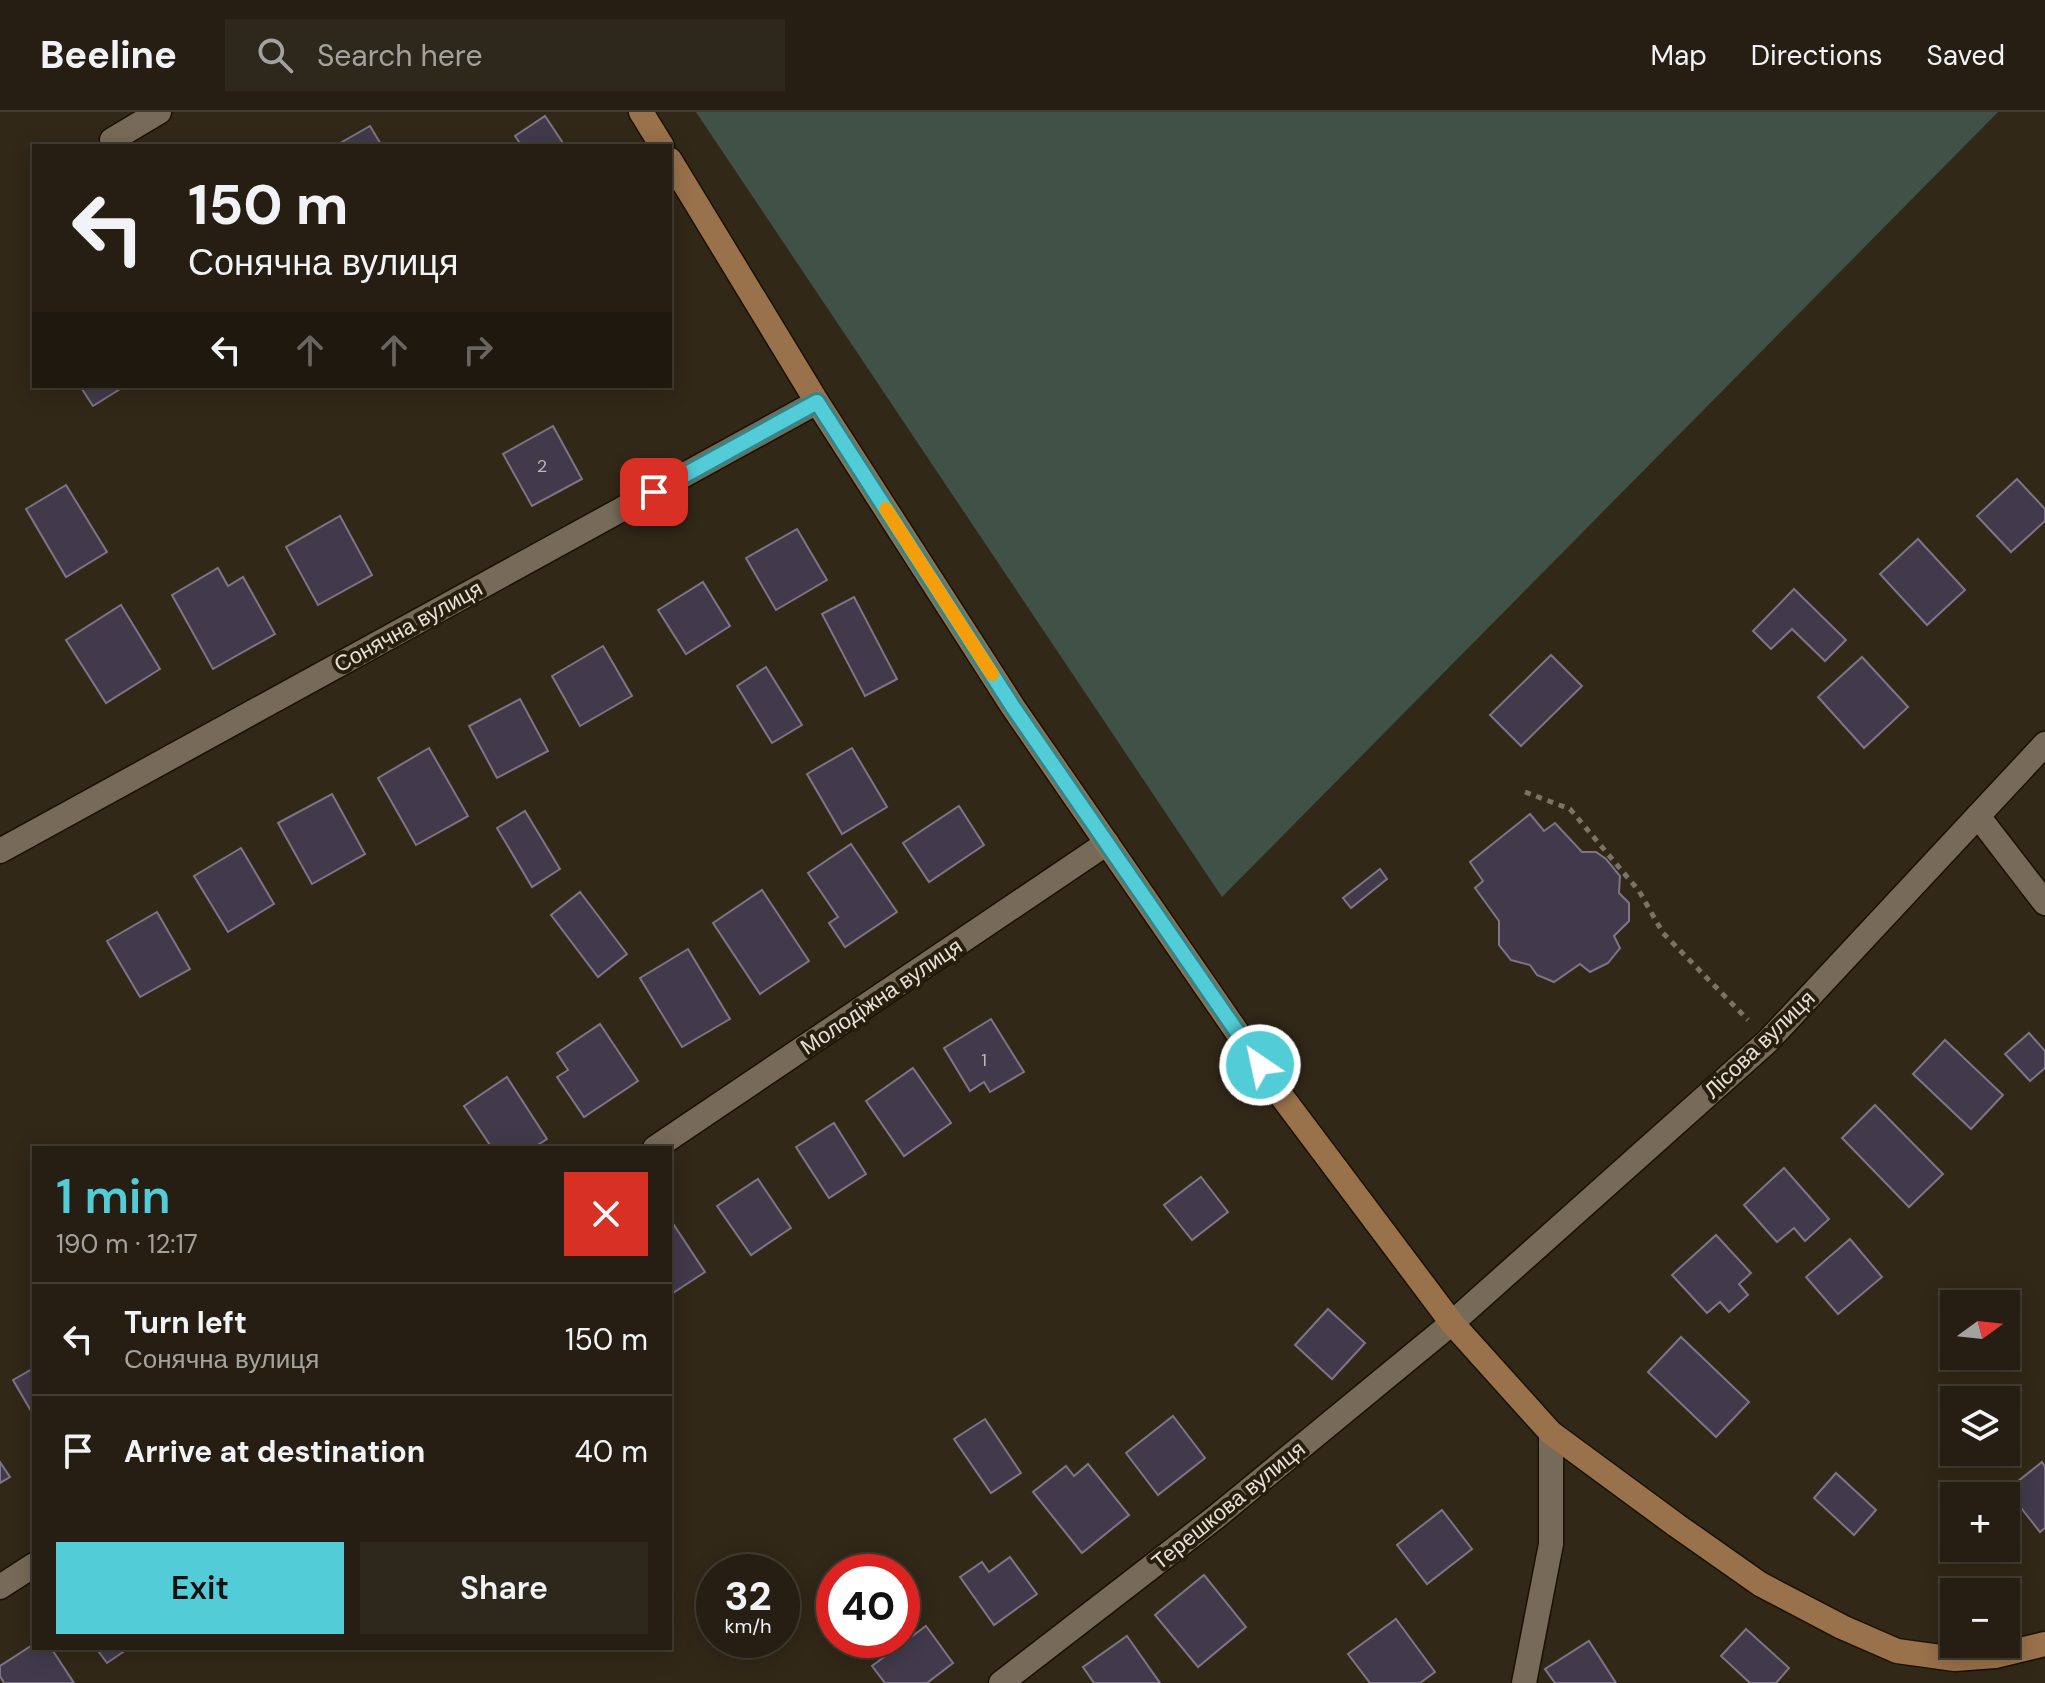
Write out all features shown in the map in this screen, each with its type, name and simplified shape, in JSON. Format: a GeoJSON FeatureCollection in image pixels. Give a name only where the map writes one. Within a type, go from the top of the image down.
{"type":"FeatureCollection","features":[{"type":"Feature","properties":{"kind":"street"},"geometry":{"type":"LineString","coordinates":[[112,140],[159,112]]}},
{"type":"Feature","properties":{"kind":"street"},"geometry":{"type":"LineString","coordinates":[[641,112],[661,144]]}},
{"type":"Feature","properties":{"kind":"street"},"geometry":{"type":"LineString","coordinates":[[672,163],[817,402],[1013,707],[1277,1090],[1452,1323],[1551,1433],[1760,1584],[1842,1627],[1897,1651],[1955,1659],[1995,1656],[2045,1644]]}},
{"type":"Feature","properties":{"kind":"street","name":"Сонячна вулиця"},"geometry":{"type":"LineString","coordinates":[[0,851],[817,402]]}},
{"type":"Feature","properties":{"kind":"street","name":"Лісова вулиця"},"geometry":{"type":"LineString","coordinates":[[1452,1323],[1768,1041],[2045,744]]}},
{"type":"Feature","properties":{"kind":"street"},"geometry":{"type":"LineString","coordinates":[[1978,816],[2045,903]]}},
{"type":"Feature","properties":{"kind":"street","name":"Молодіжна вулиця"},"geometry":{"type":"LineString","coordinates":[[658,1146],[1107,843]]}},
{"type":"Feature","properties":{"kind":"street","name":"Терешкова вулиця"},"geometry":{"type":"LineString","coordinates":[[1001,1683],[1216,1517],[1452,1323]]}},
{"type":"Feature","properties":{"kind":"street"},"geometry":{"type":"LineString","coordinates":[[1524,1683],[1551,1544],[1551,1433]]}},
{"type":"Feature","properties":{"kind":"street"},"geometry":{"type":"LineString","coordinates":[[0,1587],[32,1566]]}},
{"type":"Feature","properties":{"kind":"path"},"geometry":{"type":"LineString","coordinates":[[1525,792],[1570,809],[1639,891],[1663,933],[1768,1041]]}},
{"type":"Feature","properties":{"kind":"green space"},"geometry":{"type":"Polygon","coordinates":[[[696,112],[1998,112],[1222,897],[696,112]]]}},
{"type":"Feature","properties":{"kind":"building"},"geometry":{"type":"Polygon","coordinates":[[[545,116],[564,144],[521,144],[515,136],[545,116]]]}},
{"type":"Feature","properties":{"kind":"building"},"geometry":{"type":"Polygon","coordinates":[[[370,126],[381,144],[338,144],[370,126]]]}},
{"type":"Feature","properties":{"kind":"building"},"geometry":{"type":"Polygon","coordinates":[[[81,388],[122,388],[93,406],[81,388]]]}},
{"type":"Feature","properties":{"kind":"building"},"geometry":{"type":"Polygon","coordinates":[[[553,426],[582,479],[532,506],[503,454],[553,426]]]}},
{"type":"Feature","properties":{"kind":"building"},"geometry":{"type":"Polygon","coordinates":[[[2017,479],[2045,509],[2045,521],[2011,552],[1977,516],[2017,479]]]}},
{"type":"Feature","properties":{"kind":"building"},"geometry":{"type":"Polygon","coordinates":[[[66,485],[107,552],[66,577],[26,509],[66,485]]]}},
{"type":"Feature","properties":{"kind":"building"},"geometry":{"type":"Polygon","coordinates":[[[340,516],[372,575],[318,605],[286,547],[340,516]]]}},
{"type":"Feature","properties":{"kind":"building"},"geometry":{"type":"Polygon","coordinates":[[[797,529],[827,580],[776,610],[746,558],[797,529]]]}},
{"type":"Feature","properties":{"kind":"building"},"geometry":{"type":"Polygon","coordinates":[[[1918,539],[1965,590],[1927,625],[1880,574],[1918,539]]]}},
{"type":"Feature","properties":{"kind":"building"},"geometry":{"type":"Polygon","coordinates":[[[218,568],[228,586],[243,577],[275,634],[213,669],[172,595],[218,568]]]}},
{"type":"Feature","properties":{"kind":"building"},"geometry":{"type":"Polygon","coordinates":[[[703,582],[730,626],[686,654],[658,610],[703,582]]]}},
{"type":"Feature","properties":{"kind":"building"},"geometry":{"type":"Polygon","coordinates":[[[1794,589],[1846,640],[1825,661],[1792,629],[1771,649],[1753,631],[1794,589]]]}},
{"type":"Feature","properties":{"kind":"building"},"geometry":{"type":"Polygon","coordinates":[[[854,597],[897,679],[865,696],[822,614],[854,597]]]}},
{"type":"Feature","properties":{"kind":"building"},"geometry":{"type":"Polygon","coordinates":[[[121,605],[160,669],[106,703],[66,640],[121,605]]]}},
{"type":"Feature","properties":{"kind":"building"},"geometry":{"type":"Polygon","coordinates":[[[603,646],[632,696],[580,726],[552,676],[603,646]]]}},
{"type":"Feature","properties":{"kind":"building"},"geometry":{"type":"Polygon","coordinates":[[[1551,655],[1582,686],[1521,746],[1490,715],[1551,655]]]}},
{"type":"Feature","properties":{"kind":"building"},"geometry":{"type":"Polygon","coordinates":[[[1862,657],[1908,707],[1864,748],[1818,697],[1862,657]]]}},
{"type":"Feature","properties":{"kind":"building"},"geometry":{"type":"Polygon","coordinates":[[[766,667],[802,725],[772,743],[737,686],[766,667]]]}},
{"type":"Feature","properties":{"kind":"building"},"geometry":{"type":"Polygon","coordinates":[[[520,699],[548,751],[497,778],[469,726],[520,699]]]}},
{"type":"Feature","properties":{"kind":"building"},"geometry":{"type":"Polygon","coordinates":[[[429,748],[468,816],[416,845],[378,778],[429,748]]]}},
{"type":"Feature","properties":{"kind":"building"},"geometry":{"type":"Polygon","coordinates":[[[852,748],[887,807],[842,834],[807,774],[852,748]]]}},
{"type":"Feature","properties":{"kind":"building"},"geometry":{"type":"Polygon","coordinates":[[[332,794],[365,854],[312,884],[278,823],[332,794]]]}},
{"type":"Feature","properties":{"kind":"building"},"geometry":{"type":"Polygon","coordinates":[[[959,806],[984,845],[929,882],[903,843],[959,806]]]}},
{"type":"Feature","properties":{"kind":"building"},"geometry":{"type":"Polygon","coordinates":[[[525,811],[560,869],[532,887],[497,828],[525,811]]]}},
{"type":"Feature","properties":{"kind":"building"},"geometry":{"type":"Polygon","coordinates":[[[1530,814],[1544,831],[1555,823],[1582,852],[1596,852],[1606,859],[1620,876],[1619,893],[1629,903],[1629,921],[1614,936],[1620,948],[1608,963],[1590,972],[1580,964],[1554,982],[1537,975],[1530,965],[1511,960],[1499,945],[1499,921],[1475,888],[1483,881],[1470,862],[1530,814]]]}},
{"type":"Feature","properties":{"kind":"building"},"geometry":{"type":"Polygon","coordinates":[[[851,844],[897,912],[845,947],[829,923],[838,917],[808,873],[851,844]]]}},
{"type":"Feature","properties":{"kind":"building"},"geometry":{"type":"Polygon","coordinates":[[[241,848],[274,904],[228,932],[194,876],[241,848]]]}},
{"type":"Feature","properties":{"kind":"building"},"geometry":{"type":"Polygon","coordinates":[[[1380,869],[1387,879],[1351,908],[1343,898],[1380,869]]]}},
{"type":"Feature","properties":{"kind":"building"},"geometry":{"type":"Polygon","coordinates":[[[762,890],[809,961],[760,994],[713,923],[762,890]]]}},
{"type":"Feature","properties":{"kind":"building"},"geometry":{"type":"Polygon","coordinates":[[[580,892],[627,954],[598,977],[551,915],[580,892]]]}},
{"type":"Feature","properties":{"kind":"building"},"geometry":{"type":"Polygon","coordinates":[[[157,912],[190,969],[140,997],[107,941],[157,912]]]}},
{"type":"Feature","properties":{"kind":"building"},"geometry":{"type":"Polygon","coordinates":[[[688,949],[730,1019],[682,1047],[640,978],[688,949]]]}},
{"type":"Feature","properties":{"kind":"building"},"geometry":{"type":"Polygon","coordinates":[[[991,1019],[1024,1072],[990,1092],[984,1082],[970,1091],[944,1048],[991,1019]]]}},
{"type":"Feature","properties":{"kind":"building"},"geometry":{"type":"Polygon","coordinates":[[[600,1024],[638,1081],[584,1117],[557,1077],[568,1070],[557,1053],[600,1024]]]}},
{"type":"Feature","properties":{"kind":"building"},"geometry":{"type":"Polygon","coordinates":[[[2029,1033],[2045,1051],[2045,1068],[2030,1081],[2005,1054],[2029,1033]]]}},
{"type":"Feature","properties":{"kind":"building"},"geometry":{"type":"Polygon","coordinates":[[[1945,1040],[2003,1095],[1971,1129],[1913,1074],[1945,1040]]]}},
{"type":"Feature","properties":{"kind":"building"},"geometry":{"type":"Polygon","coordinates":[[[913,1068],[951,1123],[904,1156],[866,1101],[913,1068]]]}},
{"type":"Feature","properties":{"kind":"building"},"geometry":{"type":"Polygon","coordinates":[[[507,1077],[547,1139],[536,1146],[491,1146],[464,1106],[507,1077]]]}},
{"type":"Feature","properties":{"kind":"building"},"geometry":{"type":"Polygon","coordinates":[[[1875,1105],[1943,1174],[1909,1207],[1842,1138],[1875,1105]]]}},
{"type":"Feature","properties":{"kind":"building"},"geometry":{"type":"Polygon","coordinates":[[[834,1123],[866,1174],[829,1198],[796,1147],[834,1123]]]}},
{"type":"Feature","properties":{"kind":"building"},"geometry":{"type":"Polygon","coordinates":[[[1784,1168],[1829,1219],[1805,1241],[1794,1228],[1777,1242],[1744,1205],[1784,1168]]]}},
{"type":"Feature","properties":{"kind":"building"},"geometry":{"type":"Polygon","coordinates":[[[1201,1177],[1228,1212],[1192,1240],[1164,1205],[1201,1177]]]}},
{"type":"Feature","properties":{"kind":"building"},"geometry":{"type":"Polygon","coordinates":[[[758,1179],[791,1228],[751,1255],[717,1206],[758,1179]]]}},
{"type":"Feature","properties":{"kind":"building"},"geometry":{"type":"Polygon","coordinates":[[[672,1222],[705,1272],[672,1294],[672,1222]]]}},
{"type":"Feature","properties":{"kind":"building"},"geometry":{"type":"Polygon","coordinates":[[[1716,1235],[1751,1273],[1739,1284],[1748,1295],[1729,1312],[1720,1302],[1707,1313],[1672,1275],[1716,1235]]]}},
{"type":"Feature","properties":{"kind":"building"},"geometry":{"type":"Polygon","coordinates":[[[1850,1239],[1882,1277],[1838,1314],[1806,1277],[1850,1239]]]}},
{"type":"Feature","properties":{"kind":"building"},"geometry":{"type":"Polygon","coordinates":[[[1328,1309],[1365,1343],[1332,1379],[1295,1345],[1328,1309]]]}},
{"type":"Feature","properties":{"kind":"building"},"geometry":{"type":"Polygon","coordinates":[[[1681,1337],[1749,1402],[1716,1437],[1648,1372],[1681,1337]]]}},
{"type":"Feature","properties":{"kind":"building"},"geometry":{"type":"Polygon","coordinates":[[[32,1369],[32,1413],[13,1380],[32,1369]]]}},
{"type":"Feature","properties":{"kind":"building"},"geometry":{"type":"Polygon","coordinates":[[[1173,1416],[1205,1458],[1158,1495],[1126,1453],[1173,1416]]]}},
{"type":"Feature","properties":{"kind":"building"},"geometry":{"type":"Polygon","coordinates":[[[985,1419],[1021,1473],[991,1493],[954,1439],[985,1419]]]}},
{"type":"Feature","properties":{"kind":"building"},"geometry":{"type":"Polygon","coordinates":[[[0,1462],[10,1477],[0,1483],[0,1462]]]}},
{"type":"Feature","properties":{"kind":"building"},"geometry":{"type":"Polygon","coordinates":[[[2042,1462],[2045,1467],[2045,1528],[2040,1532],[2020,1507],[2020,1482],[2017,1482],[2042,1462]]]}},
{"type":"Feature","properties":{"kind":"building"},"geometry":{"type":"Polygon","coordinates":[[[1088,1464],[1129,1515],[1082,1553],[1033,1492],[1066,1466],[1074,1476],[1088,1464]]]}},
{"type":"Feature","properties":{"kind":"building"},"geometry":{"type":"Polygon","coordinates":[[[1836,1473],[1876,1510],[1854,1535],[1814,1498],[1836,1473]]]}},
{"type":"Feature","properties":{"kind":"building"},"geometry":{"type":"Polygon","coordinates":[[[1442,1510],[1472,1549],[1427,1584],[1397,1545],[1442,1510]]]}},
{"type":"Feature","properties":{"kind":"building"},"geometry":{"type":"Polygon","coordinates":[[[1010,1557],[1037,1594],[994,1625],[960,1577],[982,1562],[989,1572],[1010,1557]]]}},
{"type":"Feature","properties":{"kind":"building"},"geometry":{"type":"Polygon","coordinates":[[[1204,1575],[1246,1627],[1198,1667],[1155,1615],[1204,1575]]]}},
{"type":"Feature","properties":{"kind":"building"},"geometry":{"type":"Polygon","coordinates":[[[1396,1619],[1435,1672],[1420,1683],[1370,1683],[1348,1654],[1396,1619]]]}},
{"type":"Feature","properties":{"kind":"building"},"geometry":{"type":"Polygon","coordinates":[[[926,1626],[953,1663],[927,1683],[885,1683],[872,1666],[883,1658],[920,1658],[920,1630],[926,1626]]]}},
{"type":"Feature","properties":{"kind":"building"},"geometry":{"type":"Polygon","coordinates":[[[1746,1629],[1789,1668],[1776,1683],[1750,1683],[1721,1656],[1746,1629]]]}},
{"type":"Feature","properties":{"kind":"building"},"geometry":{"type":"Polygon","coordinates":[[[1127,1636],[1160,1683],[1094,1683],[1083,1667],[1127,1636]]]}},
{"type":"Feature","properties":{"kind":"building"},"geometry":{"type":"Polygon","coordinates":[[[1589,1641],[1616,1683],[1555,1683],[1545,1669],[1589,1641]]]}},
{"type":"Feature","properties":{"kind":"building"},"geometry":{"type":"Polygon","coordinates":[[[32,1645],[32,1650],[52,1650],[74,1683],[4,1683],[0,1666],[32,1645]]]}},
{"type":"Feature","properties":{"kind":"building"},"geometry":{"type":"Polygon","coordinates":[[[97,1650],[126,1650],[107,1663],[97,1650]]]}},
{"type":"Feature","properties":{"kind":"slow traffic"},"geometry":{"type":"LineString","coordinates":[[886,509],[992,674]]}},
{"type":"Feature","properties":{"kind":"route"},"geometry":{"type":"LineString","coordinates":[[654,492],[817,402],[1013,707],[1260,1065]]}}]}
